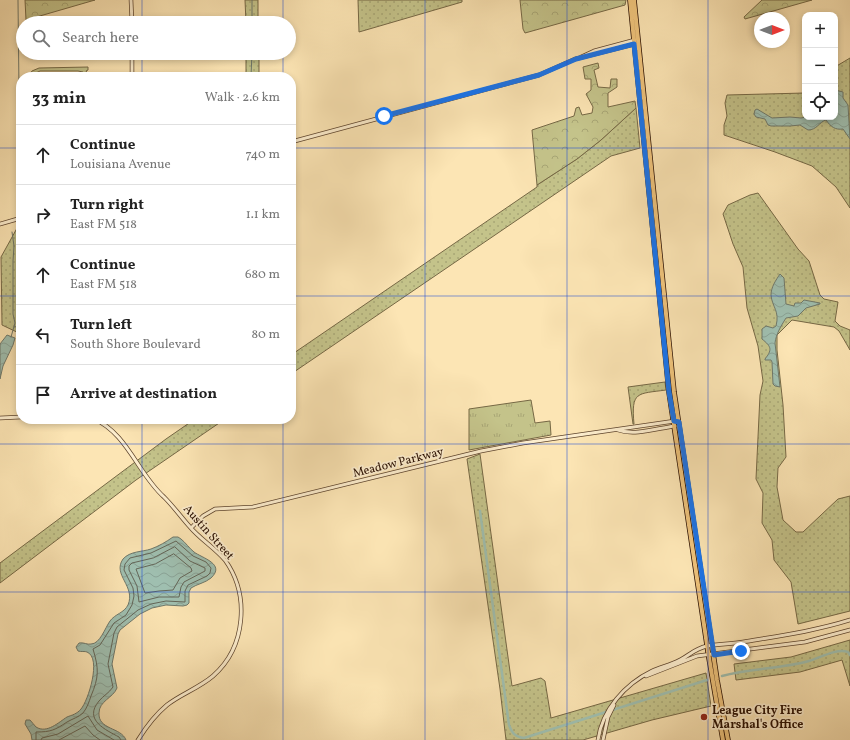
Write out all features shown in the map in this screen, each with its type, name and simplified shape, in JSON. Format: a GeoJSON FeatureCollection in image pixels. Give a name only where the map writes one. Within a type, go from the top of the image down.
{"type":"FeatureCollection","features":[{"type":"Feature","properties":{"kind":"main road"},"geometry":{"type":"LineString","coordinates":[[630,0],[679,424],[728,740]]}},
{"type":"Feature","properties":{"kind":"main road"},"geometry":{"type":"LineString","coordinates":[[634,0],[636,42]]}},
{"type":"Feature","properties":{"kind":"main road"},"geometry":{"type":"LineString","coordinates":[[641,88],[662,330],[674,426],[722,740]]}},
{"type":"Feature","properties":{"kind":"main road"},"geometry":{"type":"LineString","coordinates":[[687,512],[692,511]]}},
{"type":"Feature","properties":{"kind":"main road"},"geometry":{"type":"LineString","coordinates":[[718,715],[723,714]]}},
{"type":"Feature","properties":{"kind":"street"},"geometry":{"type":"LineString","coordinates":[[131,0],[132,16]]}},
{"type":"Feature","properties":{"kind":"street"},"geometry":{"type":"LineString","coordinates":[[296,141],[539,75],[578,58],[636,42]]}},
{"type":"Feature","properties":{"kind":"street"},"geometry":{"type":"LineString","coordinates":[[132,60],[132,72]]}},
{"type":"Feature","properties":{"kind":"street"},"geometry":{"type":"LineString","coordinates":[[0,224],[16,219]]}},
{"type":"Feature","properties":{"kind":"street"},"geometry":{"type":"LineString","coordinates":[[0,418],[16,417]]}},
{"type":"Feature","properties":{"kind":"street","name":"Meadow Parkway"},"geometry":{"type":"LineString","coordinates":[[191,528],[203,516],[219,508],[253,507],[469,454],[507,446],[618,430],[622,428],[674,421],[679,424]]}},
{"type":"Feature","properties":{"kind":"street","name":"Austin Street"},"geometry":{"type":"LineString","coordinates":[[102,424],[120,439],[155,488],[174,507],[191,528],[224,559],[234,578],[242,610],[239,630],[234,646],[219,670],[199,686],[181,696],[162,710],[146,727],[138,740]]}},
{"type":"Feature","properties":{"kind":"street","name":"Meadow Parkway"},"geometry":{"type":"LineString","coordinates":[[618,430],[636,432],[679,424]]}},
{"type":"Feature","properties":{"kind":"street"},"geometry":{"type":"LineString","coordinates":[[603,740],[608,715],[611,707],[620,694],[635,681],[652,671],[681,660],[693,651],[707,646],[793,634],[827,627],[850,620]]}},
{"type":"Feature","properties":{"kind":"street"},"geometry":{"type":"LineString","coordinates":[[598,740],[600,728],[616,703],[627,689],[644,677],[697,656],[805,642],[850,630]]}},
{"type":"Feature","properties":{"kind":"green space"},"geometry":{"type":"Polygon","coordinates":[[[25,0],[95,0],[40,16],[26,16],[25,0]]]}},
{"type":"Feature","properties":{"kind":"green space"},"geometry":{"type":"Polygon","coordinates":[[[245,0],[258,0],[258,16],[246,16],[245,0]]]}},
{"type":"Feature","properties":{"kind":"green space"},"geometry":{"type":"Polygon","coordinates":[[[358,0],[462,0],[462,2],[359,32],[358,0]]]}},
{"type":"Feature","properties":{"kind":"green space"},"geometry":{"type":"Polygon","coordinates":[[[520,0],[626,0],[625,5],[525,33],[523,29],[520,0]]]}},
{"type":"Feature","properties":{"kind":"green space"},"geometry":{"type":"Polygon","coordinates":[[[762,0],[812,0],[770,12],[754,12],[754,16],[745,19],[744,17],[762,0]]]}},
{"type":"Feature","properties":{"kind":"green space"},"geometry":{"type":"Polygon","coordinates":[[[850,58],[850,208],[836,187],[812,166],[724,135],[724,125],[727,116],[725,103],[727,95],[802,93],[802,120],[838,120],[838,65],[850,58]]]}},
{"type":"Feature","properties":{"kind":"green space"},"geometry":{"type":"Polygon","coordinates":[[[246,60],[259,60],[259,72],[246,72],[246,60]]]}},
{"type":"Feature","properties":{"kind":"green space"},"geometry":{"type":"Polygon","coordinates":[[[598,63],[599,68],[594,70],[598,87],[610,88],[611,79],[617,79],[617,87],[608,93],[608,107],[635,101],[636,108],[601,140],[577,159],[537,185],[532,130],[574,116],[576,108],[579,107],[582,115],[592,113],[593,107],[586,94],[591,90],[591,79],[585,79],[583,67],[598,63]]]}},
{"type":"Feature","properties":{"kind":"green space"},"geometry":{"type":"Polygon","coordinates":[[[88,67],[88,70],[87,72],[31,72],[39,68],[88,67]]]}},
{"type":"Feature","properties":{"kind":"green space"},"geometry":{"type":"Polygon","coordinates":[[[636,108],[640,148],[611,156],[296,371],[296,352],[537,187],[537,185],[577,159],[601,140],[636,108]]]}},
{"type":"Feature","properties":{"kind":"green space"},"geometry":{"type":"Polygon","coordinates":[[[758,193],[798,249],[809,261],[820,295],[824,299],[838,302],[835,321],[840,326],[850,330],[850,350],[839,331],[834,327],[792,320],[777,335],[786,457],[778,468],[777,487],[783,520],[796,532],[803,532],[838,499],[850,496],[850,611],[798,624],[791,582],[774,560],[772,540],[762,523],[763,493],[756,479],[760,395],[763,381],[758,346],[747,308],[743,267],[733,244],[723,214],[728,205],[758,193]]]}},
{"type":"Feature","properties":{"kind":"green space"},"geometry":{"type":"Polygon","coordinates":[[[16,230],[16,332],[2,325],[1,257],[16,230]]]}},
{"type":"Feature","properties":{"kind":"green space"},"geometry":{"type":"Polygon","coordinates":[[[665,382],[666,390],[648,392],[638,396],[634,405],[633,424],[628,387],[665,382]]]}},
{"type":"Feature","properties":{"kind":"green space"},"geometry":{"type":"Polygon","coordinates":[[[531,400],[535,423],[550,421],[551,435],[469,450],[469,409],[531,400]]]}},
{"type":"Feature","properties":{"kind":"green space"},"geometry":{"type":"Polygon","coordinates":[[[188,424],[218,424],[136,480],[0,583],[0,563],[188,424]]]}},
{"type":"Feature","properties":{"kind":"green space"},"geometry":{"type":"Polygon","coordinates":[[[480,454],[512,686],[541,678],[545,681],[551,718],[706,673],[711,706],[652,720],[583,740],[506,740],[467,459],[480,454]]]}},
{"type":"Feature","properties":{"kind":"green space"},"geometry":{"type":"Polygon","coordinates":[[[850,640],[850,686],[842,660],[800,672],[736,680],[734,664],[791,657],[850,640]]]}},
{"type":"Feature","properties":{"kind":"water"},"geometry":{"type":"Polygon","coordinates":[[[838,91],[843,92],[843,98],[848,105],[850,139],[843,129],[833,128],[826,120],[838,120],[838,91]]]}},
{"type":"Feature","properties":{"kind":"water"},"geometry":{"type":"Polygon","coordinates":[[[757,109],[772,118],[801,118],[802,120],[826,120],[814,129],[808,130],[800,125],[771,126],[768,125],[765,119],[756,117],[754,114],[755,110],[757,109]]]}},
{"type":"Feature","properties":{"kind":"water"},"geometry":{"type":"Polygon","coordinates":[[[780,274],[784,278],[786,304],[794,306],[795,303],[801,303],[804,300],[820,304],[806,308],[798,316],[786,318],[776,336],[775,343],[780,387],[773,384],[771,360],[765,360],[770,349],[768,344],[762,339],[762,329],[766,326],[773,328],[776,326],[777,317],[771,292],[780,274]]]}},
{"type":"Feature","properties":{"kind":"water"},"geometry":{"type":"Polygon","coordinates":[[[7,335],[15,338],[3,366],[0,379],[0,344],[7,335]]]}},
{"type":"Feature","properties":{"kind":"water"},"geometry":{"type":"Polygon","coordinates":[[[173,537],[178,537],[194,552],[211,562],[216,569],[215,573],[209,580],[191,588],[189,592],[189,603],[187,605],[166,605],[152,608],[140,614],[120,630],[112,664],[117,688],[101,705],[99,713],[102,723],[120,733],[126,740],[32,740],[31,734],[25,724],[26,720],[30,720],[40,729],[49,728],[78,712],[84,704],[90,689],[94,671],[93,662],[91,656],[87,652],[78,651],[76,647],[79,643],[90,644],[97,641],[110,621],[128,605],[130,598],[129,592],[120,570],[120,565],[123,559],[129,554],[154,548],[173,537]]]}},
{"type":"Feature","properties":{"kind":"waterway"},"geometry":{"type":"LineString","coordinates":[[18,0],[18,16]]}},
{"type":"Feature","properties":{"kind":"waterway"},"geometry":{"type":"LineString","coordinates":[[252,0],[252,16]]}},
{"type":"Feature","properties":{"kind":"waterway"},"geometry":{"type":"LineString","coordinates":[[19,60],[19,72]]}},
{"type":"Feature","properties":{"kind":"waterway"},"geometry":{"type":"LineString","coordinates":[[251,72],[252,60]]}},
{"type":"Feature","properties":{"kind":"waterway"},"geometry":{"type":"LineString","coordinates":[[11,337],[15,323],[13,314],[14,246],[12,232]]}},
{"type":"Feature","properties":{"kind":"waterway"},"geometry":{"type":"LineString","coordinates":[[480,511],[509,725],[516,736],[524,738],[707,680]]}},
{"type":"Feature","properties":{"kind":"waterway"},"geometry":{"type":"LineString","coordinates":[[722,676],[743,671],[798,664],[838,651],[848,652],[850,655]]}},
{"type":"Feature","properties":{"kind":"place","name":"League City Fire Marshal's Office"},"geometry":{"type":"Point","coordinates":[704,717]}},
{"type":"Feature","properties":{"kind":"route"},"geometry":{"type":"LineString","coordinates":[[384,116],[539,75],[576,59],[634,44],[669,392],[674,421],[679,422],[714,655],[741,651]]}}]}
